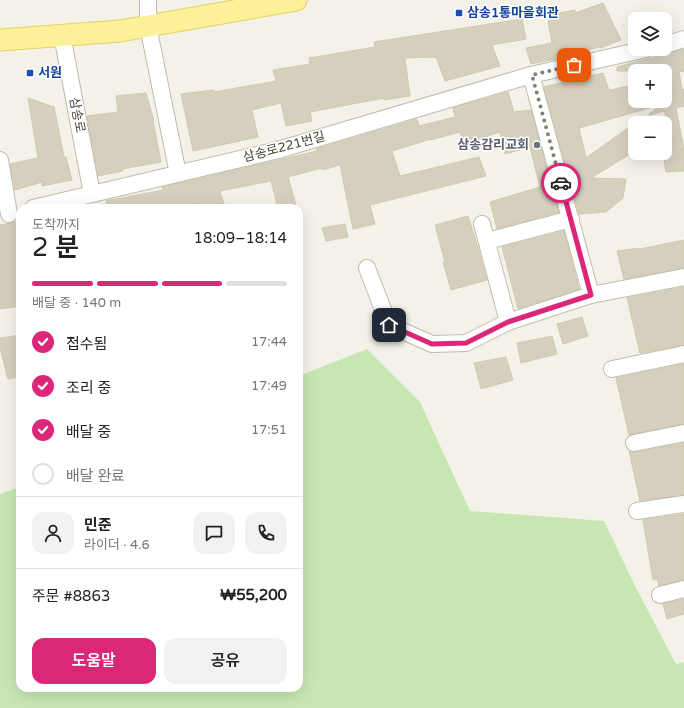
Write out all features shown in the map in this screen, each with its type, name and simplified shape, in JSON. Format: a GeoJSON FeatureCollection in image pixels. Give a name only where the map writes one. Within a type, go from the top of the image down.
{"type":"FeatureCollection","features":[{"type":"Feature","properties":{"kind":"main road"},"geometry":{"type":"LineString","coordinates":[[0,40],[120,31],[296,0]]}},
{"type":"Feature","properties":{"kind":"street"},"geometry":{"type":"LineString","coordinates":[[148,0],[148,26],[178,174]]}},
{"type":"Feature","properties":{"kind":"street","name":"삼송로"},"geometry":{"type":"LineString","coordinates":[[62,35],[92,194]]}},
{"type":"Feature","properties":{"kind":"street"},"geometry":{"type":"LineString","coordinates":[[672,43],[684,39]]}},
{"type":"Feature","properties":{"kind":"street","name":"삼송로221번길"},"geometry":{"type":"LineString","coordinates":[[50,204],[278,150],[532,75],[628,53]]}},
{"type":"Feature","properties":{"kind":"street"},"geometry":{"type":"LineString","coordinates":[[532,75],[591,295]]}},
{"type":"Feature","properties":{"kind":"street"},"geometry":{"type":"LineString","coordinates":[[0,160],[10,213]]}},
{"type":"Feature","properties":{"kind":"street"},"geometry":{"type":"LineString","coordinates":[[487,241],[571,218]]}},
{"type":"Feature","properties":{"kind":"street"},"geometry":{"type":"LineString","coordinates":[[482,224],[508,322]]}},
{"type":"Feature","properties":{"kind":"street"},"geometry":{"type":"LineString","coordinates":[[367,268],[389,325],[432,344],[466,343],[508,322],[591,295],[684,277]]}},
{"type":"Feature","properties":{"kind":"street"},"geometry":{"type":"LineString","coordinates":[[612,368],[684,354]]}},
{"type":"Feature","properties":{"kind":"street"},"geometry":{"type":"LineString","coordinates":[[634,443],[684,433]]}},
{"type":"Feature","properties":{"kind":"street"},"geometry":{"type":"LineString","coordinates":[[637,511],[684,504]]}},
{"type":"Feature","properties":{"kind":"street"},"geometry":{"type":"LineString","coordinates":[[660,595],[684,589]]}},
{"type":"Feature","properties":{"kind":"green space"},"geometry":{"type":"Polygon","coordinates":[[[367,349],[420,402],[470,511],[604,521],[636,588],[676,664],[684,662],[684,708],[0,708],[0,494],[16,488],[16,692],[303,692],[303,374],[367,349]]]}},
{"type":"Feature","properties":{"kind":"building"},"geometry":{"type":"Polygon","coordinates":[[[603,3],[621,40],[601,48],[570,54],[571,56],[531,64],[526,48],[552,43],[548,22],[554,14],[575,10],[575,13],[603,3]]]}},
{"type":"Feature","properties":{"kind":"building"},"geometry":{"type":"Polygon","coordinates":[[[522,19],[526,39],[492,45],[500,66],[445,81],[436,57],[405,58],[410,96],[384,100],[384,98],[310,112],[312,121],[286,126],[281,103],[252,110],[258,137],[193,151],[181,94],[214,90],[214,92],[276,81],[273,70],[310,64],[309,58],[375,47],[374,42],[522,19]]]}},
{"type":"Feature","properties":{"kind":"building"},"geometry":{"type":"Polygon","coordinates":[[[684,49],[684,71],[679,72],[682,90],[684,89],[684,106],[676,108],[684,150],[684,171],[666,172],[664,160],[672,160],[672,116],[665,116],[665,111],[649,114],[657,108],[672,108],[672,64],[628,64],[658,56],[672,56],[672,52],[684,49]]]}},
{"type":"Feature","properties":{"kind":"building"},"geometry":{"type":"Polygon","coordinates":[[[628,64],[628,71],[617,71],[617,67],[628,64]]]}},
{"type":"Feature","properties":{"kind":"building"},"geometry":{"type":"Polygon","coordinates":[[[603,73],[609,90],[628,86],[628,108],[649,108],[579,128],[586,158],[628,128],[628,155],[591,178],[626,179],[623,198],[606,212],[579,214],[544,87],[603,73]]]}},
{"type":"Feature","properties":{"kind":"building"},"geometry":{"type":"Polygon","coordinates":[[[508,92],[514,112],[531,110],[559,212],[497,229],[490,202],[540,187],[530,147],[505,154],[500,132],[464,144],[460,132],[392,151],[400,176],[479,157],[486,176],[370,205],[375,224],[353,229],[340,165],[288,177],[296,204],[277,204],[271,181],[220,191],[224,204],[106,204],[106,201],[163,190],[162,187],[317,151],[316,149],[417,119],[419,126],[455,117],[453,108],[508,92]]]}},
{"type":"Feature","properties":{"kind":"building"},"geometry":{"type":"Polygon","coordinates":[[[146,93],[154,121],[161,162],[122,169],[123,171],[98,176],[87,116],[118,112],[116,96],[146,93]]]}},
{"type":"Feature","properties":{"kind":"building"},"geometry":{"type":"Polygon","coordinates":[[[28,98],[54,107],[64,157],[66,157],[72,180],[42,186],[42,182],[15,190],[10,164],[38,158],[28,98]]]}},
{"type":"Feature","properties":{"kind":"building"},"geometry":{"type":"Polygon","coordinates":[[[468,216],[487,280],[451,290],[435,225],[468,216]]]}},
{"type":"Feature","properties":{"kind":"building"},"geometry":{"type":"Polygon","coordinates":[[[16,222],[16,307],[0,309],[0,225],[16,222]]]}},
{"type":"Feature","properties":{"kind":"building"},"geometry":{"type":"Polygon","coordinates":[[[345,224],[348,237],[326,241],[322,228],[345,224]]]}},
{"type":"Feature","properties":{"kind":"building"},"geometry":{"type":"Polygon","coordinates":[[[564,231],[579,289],[518,309],[502,247],[564,231]]]}},
{"type":"Feature","properties":{"kind":"building"},"geometry":{"type":"Polygon","coordinates":[[[684,240],[684,268],[624,279],[617,251],[640,249],[684,240]]]}},
{"type":"Feature","properties":{"kind":"building"},"geometry":{"type":"Polygon","coordinates":[[[684,287],[684,345],[640,353],[627,298],[684,287]]]}},
{"type":"Feature","properties":{"kind":"building"},"geometry":{"type":"Polygon","coordinates":[[[582,317],[588,336],[563,344],[557,324],[582,317]]]}},
{"type":"Feature","properties":{"kind":"building"},"geometry":{"type":"Polygon","coordinates":[[[16,336],[16,378],[8,379],[0,348],[0,338],[16,336]]]}},
{"type":"Feature","properties":{"kind":"building"},"geometry":{"type":"Polygon","coordinates":[[[552,336],[557,354],[521,363],[517,343],[552,336]]]}},
{"type":"Feature","properties":{"kind":"building"},"geometry":{"type":"Polygon","coordinates":[[[506,357],[513,380],[481,389],[474,363],[506,357]]]}},
{"type":"Feature","properties":{"kind":"building"},"geometry":{"type":"Polygon","coordinates":[[[684,364],[684,424],[629,435],[616,378],[684,364]]]}},
{"type":"Feature","properties":{"kind":"building"},"geometry":{"type":"Polygon","coordinates":[[[684,443],[684,495],[640,501],[629,451],[636,452],[684,443]]]}},
{"type":"Feature","properties":{"kind":"building"},"geometry":{"type":"Polygon","coordinates":[[[684,514],[684,580],[659,586],[657,579],[653,580],[643,520],[684,514]]]}},
{"type":"Feature","properties":{"kind":"building"},"geometry":{"type":"Polygon","coordinates":[[[684,599],[684,614],[667,619],[663,604],[684,599]]]}},
{"type":"Feature","properties":{"kind":"way so far"},"geometry":{"type":"LineString","coordinates":[[561,183],[532,75],[574,65]]}},
{"type":"Feature","properties":{"kind":"place","name":"삼송1통마을회관"},"geometry":{"type":"Point","coordinates":[459,13]}},
{"type":"Feature","properties":{"kind":"place","name":"서원"},"geometry":{"type":"Point","coordinates":[30,73]}},
{"type":"Feature","properties":{"kind":"place","name":"삼송감리교회"},"geometry":{"type":"Point","coordinates":[537,145]}},
{"type":"Feature","properties":{"kind":"route"},"geometry":{"type":"LineString","coordinates":[[389,325],[432,344],[466,343],[508,322],[591,295],[561,183]]}}]}
